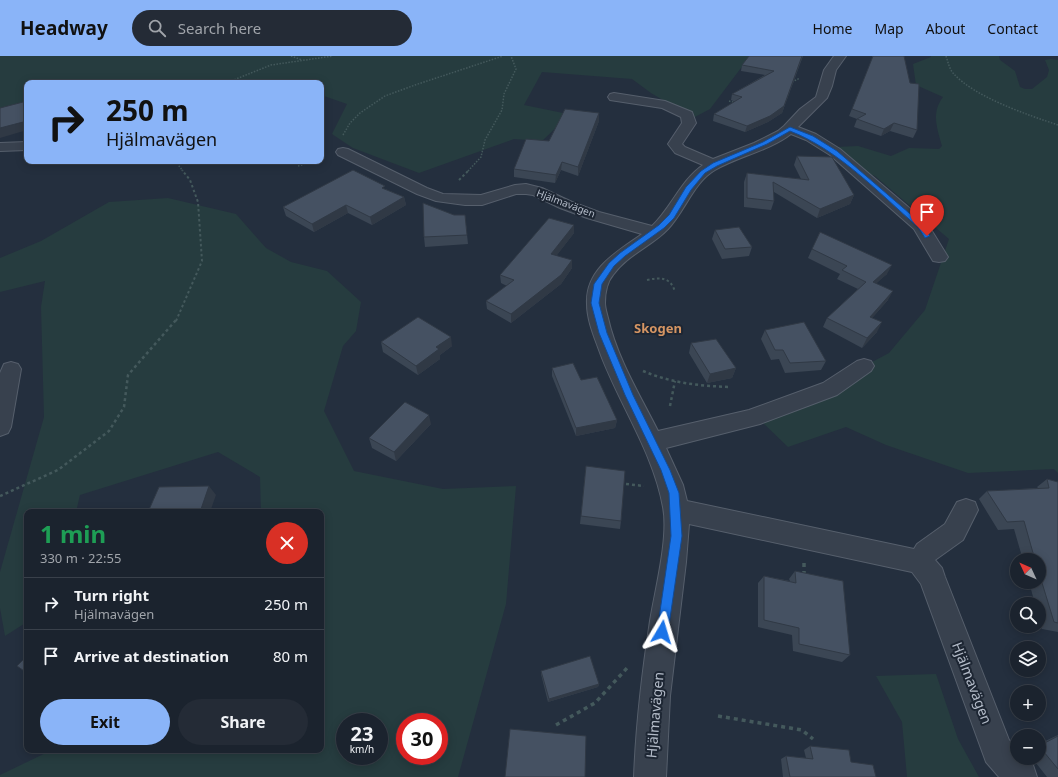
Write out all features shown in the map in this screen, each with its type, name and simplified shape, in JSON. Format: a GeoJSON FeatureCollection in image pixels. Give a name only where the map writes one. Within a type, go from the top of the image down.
{"type":"FeatureCollection","features":[{"type":"Feature","properties":{"kind":"street","name":"Hjälmavägen"},"geometry":{"type":"LineString","coordinates":[[650,777],[650,737],[664,619],[676,536],[676,510],[674,493],[665,470],[629,395],[603,333],[595,303],[598,284],[611,265],[623,254],[654,234],[671,217],[688,189],[703,172],[715,165],[765,143],[790,129],[805,113],[819,102],[825,92],[828,73],[840,56]]}},
{"type":"Feature","properties":{"kind":"street"},"geometry":{"type":"LineString","coordinates":[[614,97],[665,105],[687,115],[689,123],[675,144],[680,150],[715,165]]}},
{"type":"Feature","properties":{"kind":"street"},"geometry":{"type":"LineString","coordinates":[[790,129],[819,142],[846,161],[921,226],[939,257]]}},
{"type":"Feature","properties":{"kind":"street"},"geometry":{"type":"LineString","coordinates":[[0,147],[24,146]]}},
{"type":"Feature","properties":{"kind":"street","name":"Hjälmavägen"},"geometry":{"type":"LineString","coordinates":[[343,152],[422,191],[441,198],[482,200],[515,190],[526,189],[537,191],[580,210],[645,229],[654,234]]}},
{"type":"Feature","properties":{"kind":"street"},"geometry":{"type":"LineString","coordinates":[[652,442],[752,418],[830,389],[864,366]]}},
{"type":"Feature","properties":{"kind":"street"},"geometry":{"type":"LineString","coordinates":[[0,426],[11,369]]}},
{"type":"Feature","properties":{"kind":"street"},"geometry":{"type":"LineString","coordinates":[[676,510],[749,527],[920,562],[926,552],[954,532],[966,510]]}},
{"type":"Feature","properties":{"kind":"street","name":"Hjälmavägen"},"geometry":{"type":"LineString","coordinates":[[920,562],[932,577],[997,751],[1021,777]]}},
{"type":"Feature","properties":{"kind":"path"},"geometry":{"type":"LineString","coordinates":[[291,56],[305,61]]}},
{"type":"Feature","properties":{"kind":"path"},"geometry":{"type":"LineString","coordinates":[[234,80],[271,65],[333,56]]}},
{"type":"Feature","properties":{"kind":"path"},"geometry":{"type":"LineString","coordinates":[[343,152],[343,134],[349,123],[360,112],[374,102],[398,91],[502,56]]}},
{"type":"Feature","properties":{"kind":"path"},"geometry":{"type":"LineString","coordinates":[[441,198],[481,157],[485,140],[502,110],[504,94],[516,70],[511,56]]}},
{"type":"Feature","properties":{"kind":"path"},"geometry":{"type":"LineString","coordinates":[[946,56],[952,72],[962,83],[1007,106],[1058,125]]}},
{"type":"Feature","properties":{"kind":"path"},"geometry":{"type":"LineString","coordinates":[[788,80],[800,78]]}},
{"type":"Feature","properties":{"kind":"path"},"geometry":{"type":"LineString","coordinates":[[789,84],[794,80]]}},
{"type":"Feature","properties":{"kind":"path"},"geometry":{"type":"LineString","coordinates":[[729,101],[736,103]]}},
{"type":"Feature","properties":{"kind":"path"},"geometry":{"type":"LineString","coordinates":[[0,496],[58,470],[109,431],[124,407],[128,375],[175,323],[202,261],[198,202],[190,180],[177,164]]}},
{"type":"Feature","properties":{"kind":"path"},"geometry":{"type":"LineString","coordinates":[[298,166],[306,164]]}},
{"type":"Feature","properties":{"kind":"path"},"geometry":{"type":"LineString","coordinates":[[648,280],[656,277],[667,279],[673,284],[676,292]]}},
{"type":"Feature","properties":{"kind":"path"},"geometry":{"type":"LineString","coordinates":[[612,355],[654,376],[703,386],[730,388]]}},
{"type":"Feature","properties":{"kind":"path"},"geometry":{"type":"LineString","coordinates":[[670,406],[675,381]]}},
{"type":"Feature","properties":{"kind":"path"},"geometry":{"type":"LineString","coordinates":[[556,725],[595,703],[628,667]]}},
{"type":"Feature","properties":{"kind":"path"},"geometry":{"type":"LineString","coordinates":[[718,716],[802,730],[813,739]]}},
{"type":"Feature","properties":{"kind":"green space"},"geometry":{"type":"Polygon","coordinates":[[[0,56],[750,56],[710,109],[693,118],[651,93],[632,79],[542,72],[524,105],[563,113],[562,122],[542,141],[514,139],[419,173],[353,148],[332,134],[347,104],[324,96],[324,80],[24,80],[24,106],[0,109],[0,56]]]}},
{"type":"Feature","properties":{"kind":"green space"},"geometry":{"type":"Polygon","coordinates":[[[931,56],[999,56],[1000,60],[1015,71],[1020,87],[1025,89],[1032,89],[1047,77],[1049,70],[1045,60],[1058,60],[1058,473],[1054,469],[968,473],[886,445],[846,427],[788,447],[761,421],[889,353],[925,310],[949,239],[875,176],[862,171],[855,161],[836,147],[858,146],[891,156],[909,148],[939,149],[942,146],[937,127],[936,115],[939,103],[943,97],[916,85],[913,64],[931,56]]]}},
{"type":"Feature","properties":{"kind":"green space"},"geometry":{"type":"Polygon","coordinates":[[[168,198],[236,214],[266,248],[291,262],[327,271],[361,302],[356,331],[343,346],[324,411],[354,471],[443,489],[516,486],[506,604],[458,777],[0,777],[0,775],[46,753],[324,753],[324,509],[261,509],[260,477],[218,452],[80,495],[77,509],[24,509],[24,624],[5,636],[0,608],[0,572],[44,417],[41,307],[45,281],[0,292],[0,258],[41,241],[109,202],[168,198]]]}},
{"type":"Feature","properties":{"kind":"green space"},"geometry":{"type":"Polygon","coordinates":[[[936,674],[958,739],[979,777],[907,777],[902,722],[876,676],[936,674]]]}},
{"type":"Feature","properties":{"kind":"building"},"geometry":{"type":"Polygon","coordinates":[[[749,56],[802,56],[784,106],[770,116],[747,126],[714,114],[742,97],[732,94],[774,71],[742,65],[749,56]]]}},
{"type":"Feature","properties":{"kind":"building"},"geometry":{"type":"Polygon","coordinates":[[[873,56],[904,56],[910,83],[919,84],[917,130],[894,123],[884,129],[857,119],[866,114],[852,109],[873,56]]]}},
{"type":"Feature","properties":{"kind":"building"},"geometry":{"type":"Polygon","coordinates":[[[24,102],[24,122],[0,128],[0,108],[24,102]]]}},
{"type":"Feature","properties":{"kind":"building"},"geometry":{"type":"Polygon","coordinates":[[[565,109],[599,113],[578,167],[562,162],[556,175],[514,169],[526,139],[549,141],[565,109]]]}},
{"type":"Feature","properties":{"kind":"building"},"geometry":{"type":"Polygon","coordinates":[[[797,156],[832,157],[854,195],[820,209],[773,182],[774,201],[747,198],[747,173],[809,180],[797,156]]]}},
{"type":"Feature","properties":{"kind":"building"},"geometry":{"type":"Polygon","coordinates":[[[353,170],[385,186],[382,188],[404,197],[370,217],[346,205],[312,224],[283,207],[353,170]]]}},
{"type":"Feature","properties":{"kind":"building"},"geometry":{"type":"Polygon","coordinates":[[[423,203],[454,215],[465,215],[467,235],[424,237],[423,203]]]}},
{"type":"Feature","properties":{"kind":"building"},"geometry":{"type":"Polygon","coordinates":[[[549,218],[574,225],[551,254],[572,260],[561,275],[511,314],[486,301],[514,280],[500,275],[549,218]]]}},
{"type":"Feature","properties":{"kind":"building"},"geometry":{"type":"Polygon","coordinates":[[[739,227],[752,247],[725,249],[715,230],[739,227]]]}},
{"type":"Feature","properties":{"kind":"building"},"geometry":{"type":"Polygon","coordinates":[[[820,232],[892,265],[873,282],[893,291],[870,317],[882,322],[867,338],[827,318],[866,282],[842,270],[847,266],[812,249],[820,232]]]}},
{"type":"Feature","properties":{"kind":"building"},"geometry":{"type":"Polygon","coordinates":[[[418,317],[451,337],[436,347],[439,349],[416,366],[381,342],[418,317]]]}},
{"type":"Feature","properties":{"kind":"building"},"geometry":{"type":"Polygon","coordinates":[[[804,322],[826,361],[790,363],[783,350],[775,350],[765,330],[804,322]]]}},
{"type":"Feature","properties":{"kind":"building"},"geometry":{"type":"Polygon","coordinates":[[[716,339],[736,368],[710,374],[691,343],[716,339]]]}},
{"type":"Feature","properties":{"kind":"building"},"geometry":{"type":"Polygon","coordinates":[[[573,363],[581,380],[597,377],[617,420],[576,428],[552,368],[573,363]]]}},
{"type":"Feature","properties":{"kind":"building"},"geometry":{"type":"Polygon","coordinates":[[[405,402],[429,415],[394,452],[369,438],[405,402]]]}},
{"type":"Feature","properties":{"kind":"building"},"geometry":{"type":"Polygon","coordinates":[[[586,466],[625,471],[621,521],[581,516],[586,466]]]}},
{"type":"Feature","properties":{"kind":"building"},"geometry":{"type":"Polygon","coordinates":[[[1047,479],[1058,482],[1058,623],[1054,622],[1044,589],[1046,589],[1046,553],[1033,553],[1024,521],[1007,522],[987,491],[1049,488],[1047,479]]]}},
{"type":"Feature","properties":{"kind":"building"},"geometry":{"type":"Polygon","coordinates":[[[209,486],[201,509],[149,509],[159,487],[209,486]]]}},
{"type":"Feature","properties":{"kind":"building"},"geometry":{"type":"Polygon","coordinates":[[[795,571],[843,581],[850,655],[799,644],[799,628],[764,620],[764,576],[796,583],[795,571]]]}},
{"type":"Feature","properties":{"kind":"building"},"geometry":{"type":"Polygon","coordinates":[[[590,656],[599,684],[549,699],[541,671],[590,656]]]}},
{"type":"Feature","properties":{"kind":"building"},"geometry":{"type":"Polygon","coordinates":[[[24,659],[24,671],[17,666],[24,659]]]}},
{"type":"Feature","properties":{"kind":"building"},"geometry":{"type":"Polygon","coordinates":[[[510,729],[586,736],[585,777],[505,777],[510,729]]]}},
{"type":"Feature","properties":{"kind":"building"},"geometry":{"type":"Polygon","coordinates":[[[1058,736],[1058,769],[1046,754],[1046,742],[1058,736]]]}},
{"type":"Feature","properties":{"kind":"building"},"geometry":{"type":"Polygon","coordinates":[[[810,746],[849,750],[851,762],[873,765],[876,777],[790,777],[786,756],[813,759],[810,746]]]}},
{"type":"Feature","properties":{"kind":"district","name":"Skogen"},"geometry":{"type":"Point","coordinates":[658,328]}},
{"type":"Feature","properties":{"kind":"route"},"geometry":{"type":"LineString","coordinates":[[662,632],[676,536],[676,510],[674,493],[665,470],[607,345],[595,303],[598,284],[611,265],[623,254],[654,234],[662,227],[671,217],[688,189],[703,172],[738,154],[765,143],[790,129],[811,137],[835,152],[921,226],[927,236]]}}]}
